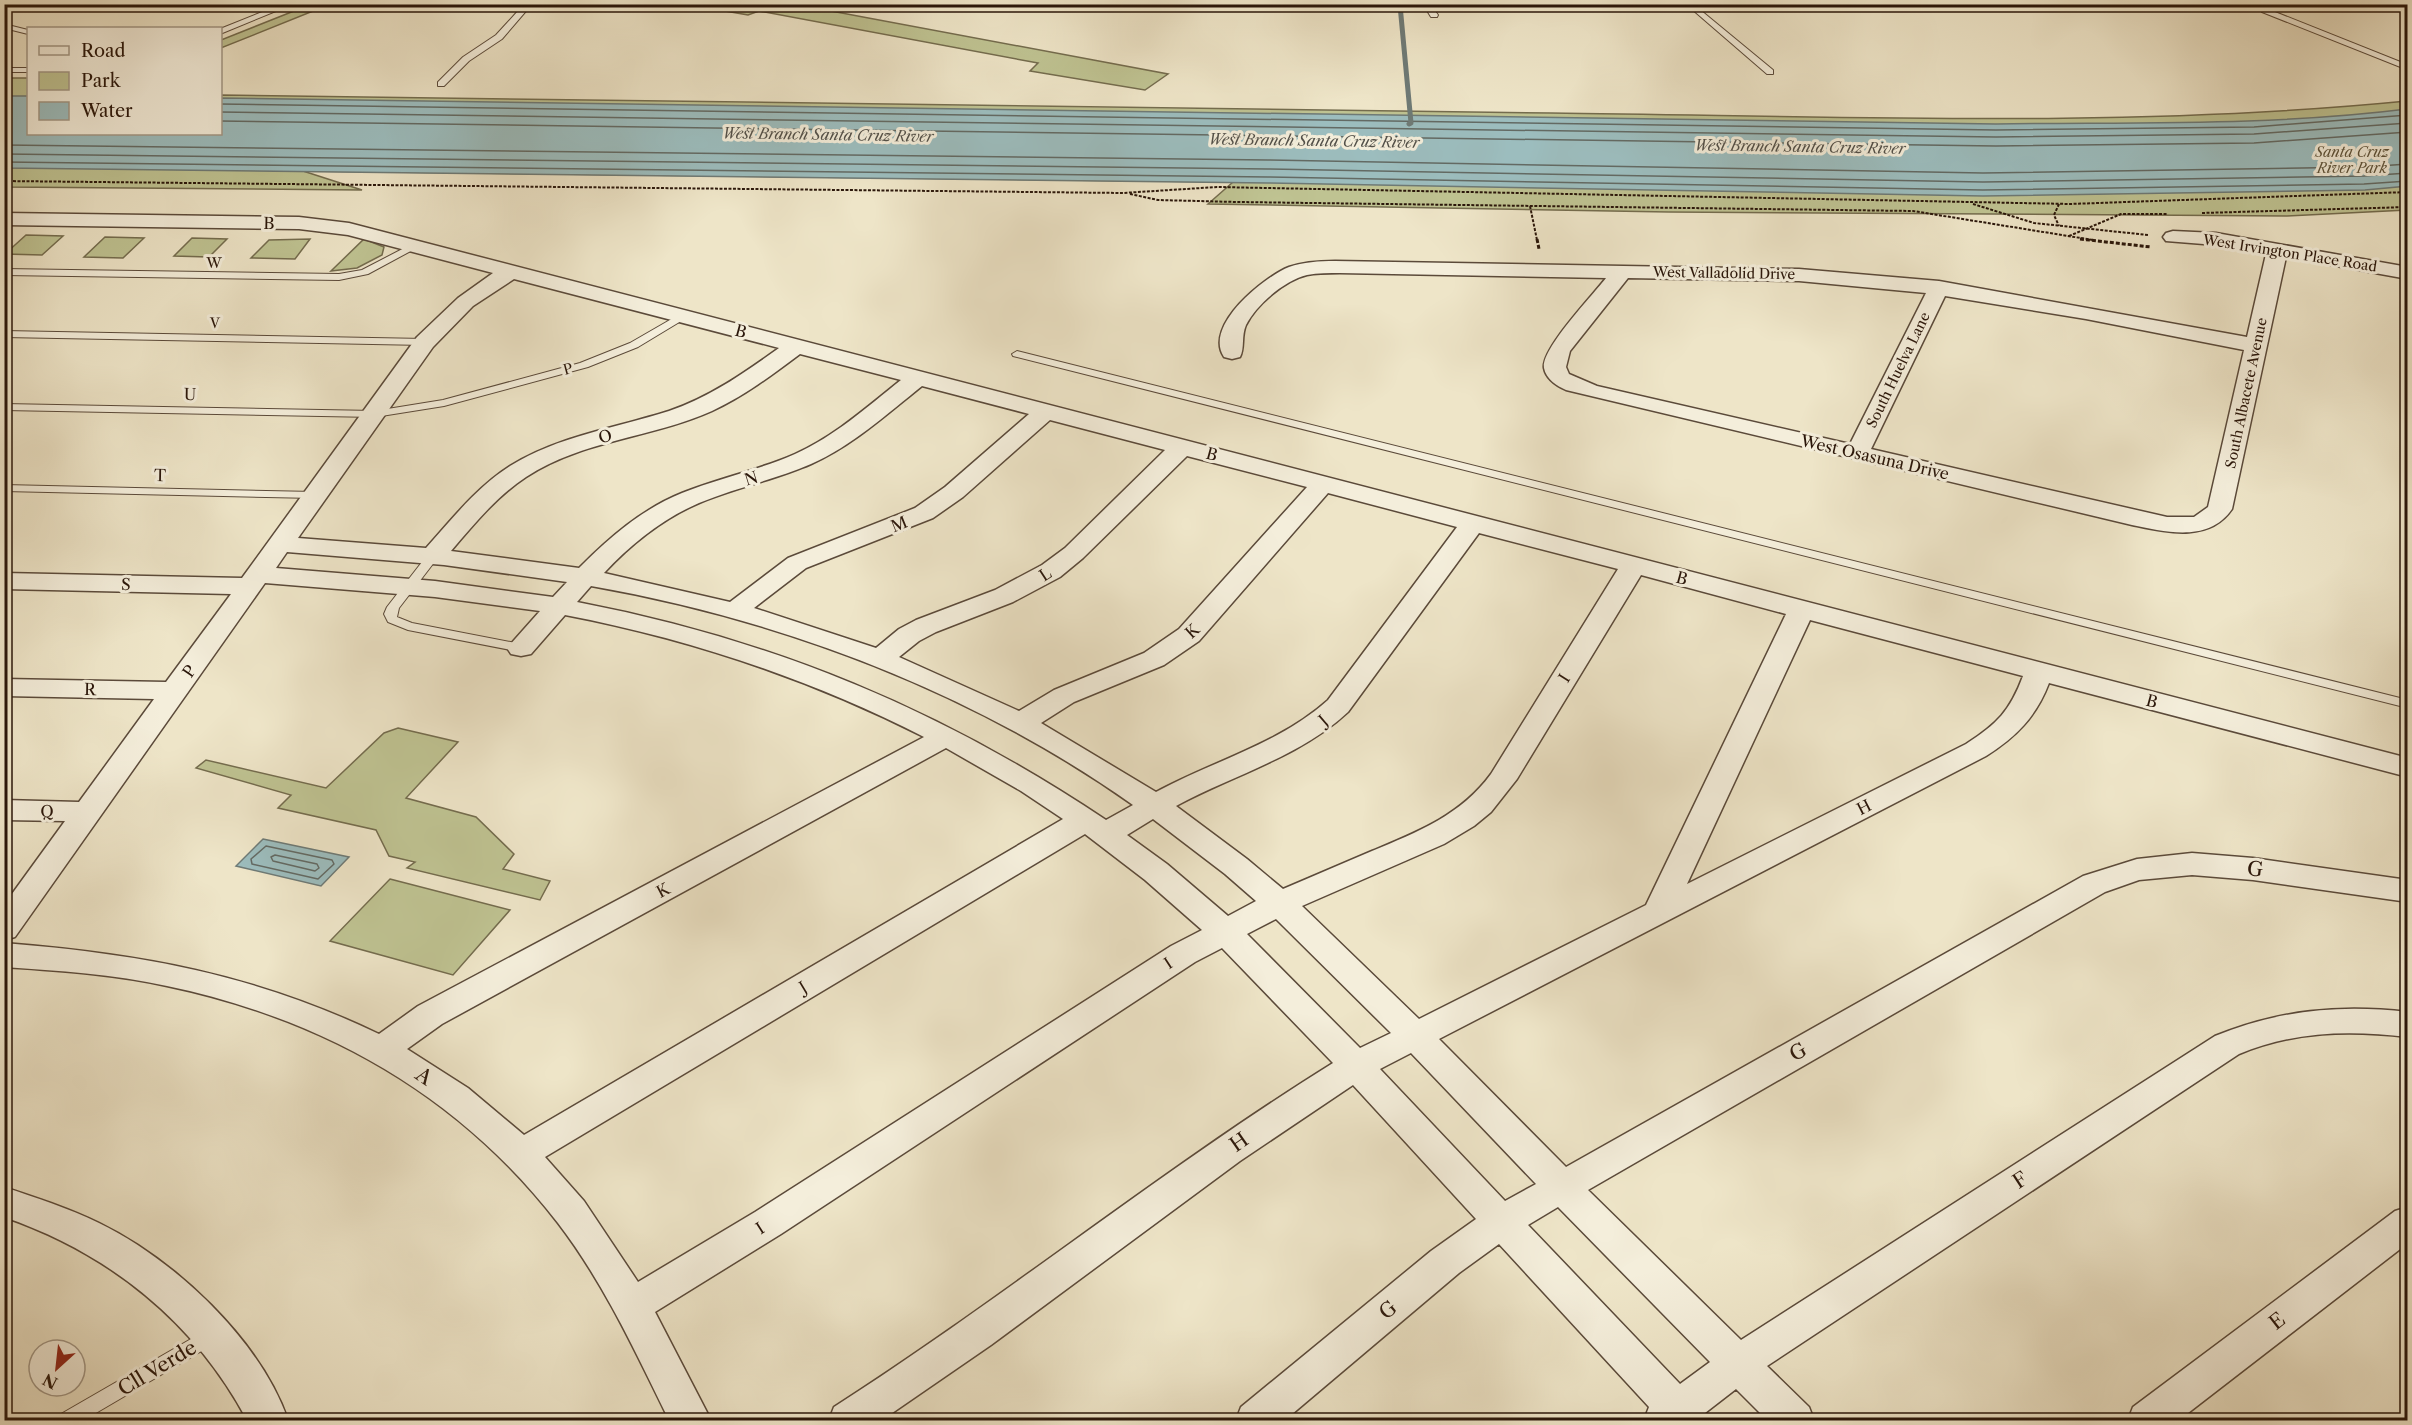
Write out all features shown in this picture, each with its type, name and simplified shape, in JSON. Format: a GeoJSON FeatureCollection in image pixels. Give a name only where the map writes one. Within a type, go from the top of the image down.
{"type":"FeatureCollection","features":[{"type":"Feature","properties":{"kind":"street","name":"B"},"geometry":{"type":"LineString","coordinates":[[4,219],[308,224],[349,229],[2408,768]]}},
{"type":"Feature","properties":{"kind":"street","name":"West Irvington Place Road"},"geometry":{"type":"LineString","coordinates":[[2166,243],[2216,239],[2408,273]]}},
{"type":"Feature","properties":{"kind":"street","name":"South Albacete Avenue"},"geometry":{"type":"LineString","coordinates":[[2208,531],[2220,509],[2277,249]]}},
{"type":"Feature","properties":{"kind":"street","name":"West Valladolid Drive"},"geometry":{"type":"LineString","coordinates":[[1232,352],[1232,333],[1242,314],[1295,267],[1799,275],[1939,287],[2052,305],[2257,346]]}},
{"type":"Feature","properties":{"kind":"street","name":"P"},"geometry":{"type":"LineString","coordinates":[[4,929],[425,342],[454,309],[512,271]]}},
{"type":"Feature","properties":{"kind":"street","name":"West Osasuna Drive"},"geometry":{"type":"LineString","coordinates":[[1622,272],[1559,350],[1551,378],[1591,391],[1857,453],[2157,522],[2208,531]]}},
{"type":"Feature","properties":{"kind":"street","name":"South Huelva Lane"},"geometry":{"type":"LineString","coordinates":[[1857,453],[1939,287]]}},
{"type":"Feature","properties":{"kind":"street","name":"O"},"geometry":{"type":"LineString","coordinates":[[433,556],[479,503],[519,471],[571,447],[702,406],[740,386],[796,346]]}},
{"type":"Feature","properties":{"kind":"street","name":"N"},"geometry":{"type":"LineString","coordinates":[[521,648],[620,543],[655,516],[694,496],[782,468],[820,452],[918,378]]}},
{"type":"Feature","properties":{"kind":"street","name":"M"},"geometry":{"type":"LineString","coordinates":[[735,611],[763,587],[797,563],[924,513],[954,492],[1046,411]]}},
{"type":"Feature","properties":{"kind":"street","name":"L"},"geometry":{"type":"LineString","coordinates":[[880,659],[909,635],[926,626],[1005,596],[1051,571],[1074,553],[1182,447]]}},
{"type":"Feature","properties":{"kind":"street","name":"K"},"geometry":{"type":"LineString","coordinates":[[382,1049],[430,1015],[954,740],[1011,720],[1154,659],[1189,635],[1323,484]]}},
{"type":"Feature","properties":{"kind":"street","name":"J"},"geometry":{"type":"LineString","coordinates":[[521,1154],[1095,827],[1153,806],[1217,774],[1291,742],[1326,718],[1338,706],[1473,523]]}},
{"type":"Feature","properties":{"kind":"street"},"geometry":{"type":"LineString","coordinates":[[280,544],[502,564],[586,578],[735,611],[880,659],[1011,720],[1077,757],[1153,806],[1247,876],[1279,903],[1794,1420]]}},
{"type":"Feature","properties":{"kind":"street","name":"I"},"geometry":{"type":"LineString","coordinates":[[632,1306],[768,1223],[1183,954],[1279,903],[1433,837],[1477,810],[1502,778],[1634,565]]}},
{"type":"Feature","properties":{"kind":"street","name":"S"},"geometry":{"type":"LineString","coordinates":[[4,581],[253,581],[409,586],[561,606],[663,628],[761,657],[855,692],[954,740],[1095,827],[1157,873],[1226,933],[1356,1066],[1502,1221],[1676,1417]]}},
{"type":"Feature","properties":{"kind":"street"},"geometry":{"type":"LineString","coordinates":[[1659,910],[1802,609]]}},
{"type":"Feature","properties":{"kind":"street","name":"H"},"geometry":{"type":"LineString","coordinates":[[849,1420],[915,1379],[1269,1120],[1356,1066],[1976,750],[2017,720],[2030,699],[2039,671]]}},
{"type":"Feature","properties":{"kind":"street","name":"R"},"geometry":{"type":"LineString","coordinates":[[4,687],[175,691]]}},
{"type":"Feature","properties":{"kind":"street","name":"Q"},"geometry":{"type":"LineString","coordinates":[[4,810],[89,812]]}},
{"type":"Feature","properties":{"kind":"street","name":"G"},"geometry":{"type":"LineString","coordinates":[[1256,1420],[1445,1262],[1502,1221],[2075,894],[2115,876],[2163,866],[2222,866],[2408,891]]}},
{"type":"Feature","properties":{"kind":"street","name":"A"},"geometry":{"type":"LineString","coordinates":[[4,955],[115,964],[211,982],[304,1013],[382,1049],[466,1106],[521,1154],[571,1212],[614,1274],[690,1420]]}},
{"type":"Feature","properties":{"kind":"street","name":"F"},"geometry":{"type":"LineString","coordinates":[[1676,1417],[1738,1364],[2227,1045],[2272,1028],[2303,1021],[2370,1020],[2408,1025]]}},
{"type":"Feature","properties":{"kind":"street"},"geometry":{"type":"LineString","coordinates":[[4,1202],[57,1222],[105,1245],[146,1272],[173,1294],[215,1334],[240,1370],[268,1420]]}},
{"type":"Feature","properties":{"kind":"street","name":"E"},"geometry":{"type":"LineString","coordinates":[[2148,1420],[2408,1222]]}},
{"type":"Feature","properties":{"kind":"lane"},"geometry":{"type":"LineString","coordinates":[[222,31],[290,4]]}},
{"type":"Feature","properties":{"kind":"lane"},"geometry":{"type":"LineString","coordinates":[[441,84],[466,59],[499,37],[522,11],[522,4]]}},
{"type":"Feature","properties":{"kind":"lane"},"geometry":{"type":"LineString","coordinates":[[1426,4],[1434,15]]}},
{"type":"Feature","properties":{"kind":"lane"},"geometry":{"type":"LineString","coordinates":[[2393,4],[2408,5]]}},
{"type":"Feature","properties":{"kind":"lane"},"geometry":{"type":"LineString","coordinates":[[1689,5],[1770,72]]}},
{"type":"Feature","properties":{"kind":"lane"},"geometry":{"type":"LineString","coordinates":[[2265,10],[2408,68]]}},
{"type":"Feature","properties":{"kind":"lane"},"geometry":{"type":"LineString","coordinates":[[4,26],[27,32]]}},
{"type":"Feature","properties":{"kind":"lane"},"geometry":{"type":"LineString","coordinates":[[4,70],[27,70]]}},
{"type":"Feature","properties":{"kind":"lane","name":"W"},"geometry":{"type":"LineString","coordinates":[[4,273],[339,277],[365,272],[415,246]]}},
{"type":"Feature","properties":{"kind":"lane","name":"P"},"geometry":{"type":"LineString","coordinates":[[375,414],[444,403],[584,365],[634,345],[682,316]]}},
{"type":"Feature","properties":{"kind":"lane","name":"V"},"geometry":{"type":"LineString","coordinates":[[4,334],[425,342]]}},
{"type":"Feature","properties":{"kind":"lane"},"geometry":{"type":"LineString","coordinates":[[1017,354],[2408,704]]}},
{"type":"Feature","properties":{"kind":"lane","name":"U"},"geometry":{"type":"LineString","coordinates":[[4,407],[375,414]]}},
{"type":"Feature","properties":{"kind":"lane","name":"T"},"geometry":{"type":"LineString","coordinates":[[4,488],[315,495]]}},
{"type":"Feature","properties":{"kind":"lane"},"geometry":{"type":"LineString","coordinates":[[433,556],[390,614],[393,619],[399,623],[521,648]]}},
{"type":"Feature","properties":{"kind":"lane","name":"Cll Verde"},"geometry":{"type":"LineString","coordinates":[[68,1420],[215,1334]]}},
{"type":"Feature","properties":{"kind":"path"},"geometry":{"type":"LineString","coordinates":[[4,181],[1123,193],[1217,187],[2059,204],[2408,192]]}},
{"type":"Feature","properties":{"kind":"path"},"geometry":{"type":"LineString","coordinates":[[1123,193],[1158,200],[1913,211],[1943,218],[2065,237],[2166,243]]}},
{"type":"Feature","properties":{"kind":"path"},"geometry":{"type":"LineString","coordinates":[[1968,202],[2034,223],[2166,243]]}},
{"type":"Feature","properties":{"kind":"path"},"geometry":{"type":"LineString","coordinates":[[2059,204],[2053,216],[2060,227]]}},
{"type":"Feature","properties":{"kind":"path"},"geometry":{"type":"LineString","coordinates":[[1530,206],[1544,270]]}},
{"type":"Feature","properties":{"kind":"path"},"geometry":{"type":"LineString","coordinates":[[2193,213],[2408,207]]}},
{"type":"Feature","properties":{"kind":"path"},"geometry":{"type":"LineString","coordinates":[[2065,237],[2121,214],[2172,213]]}},
{"type":"Feature","properties":{"kind":"green space"},"geometry":{"type":"Polygon","coordinates":[[[309,5],[328,5],[222,48],[222,40],[309,5]]]}},
{"type":"Feature","properties":{"kind":"green space"},"geometry":{"type":"Polygon","coordinates":[[[713,5],[799,5],[1168,74],[1145,90],[1030,71],[1038,63],[759,11],[748,15],[708,8],[713,5]]]}},
{"type":"Feature","properties":{"kind":"green space","name":"West Branch Santa Cruz River"},"geometry":{"type":"Polygon","coordinates":[[[4,78],[27,78],[27,135],[222,135],[222,95],[1979,119],[2194,115],[2300,110],[2407,101],[2407,210],[2287,216],[1669,212],[1208,204],[1233,182],[303,171],[362,190],[5,187],[4,78]]]}},
{"type":"Feature","properties":{"kind":"green space"},"geometry":{"type":"Polygon","coordinates":[[[26,235],[63,236],[42,255],[5,254],[26,235]]]}},
{"type":"Feature","properties":{"kind":"green space"},"geometry":{"type":"Polygon","coordinates":[[[105,237],[144,238],[123,258],[84,257],[105,237]]]}},
{"type":"Feature","properties":{"kind":"green space"},"geometry":{"type":"Polygon","coordinates":[[[192,238],[227,239],[209,257],[174,256],[192,238]]]}},
{"type":"Feature","properties":{"kind":"green space"},"geometry":{"type":"Polygon","coordinates":[[[310,239],[295,259],[251,258],[269,240],[310,239]]]}},
{"type":"Feature","properties":{"kind":"green space"},"geometry":{"type":"Polygon","coordinates":[[[364,239],[384,247],[382,255],[357,268],[331,271],[364,239]]]}},
{"type":"Feature","properties":{"kind":"green space"},"geometry":{"type":"Polygon","coordinates":[[[398,728],[458,742],[406,798],[476,817],[514,854],[503,869],[550,881],[540,900],[407,868],[415,862],[389,856],[376,830],[278,808],[291,795],[196,768],[206,760],[326,788],[384,733],[398,728]]]}},
{"type":"Feature","properties":{"kind":"green space"},"geometry":{"type":"Polygon","coordinates":[[[390,879],[510,910],[453,975],[330,941],[390,879]]]}},
{"type":"Feature","properties":{"kind":"water","name":"West Branch Santa Cruz River"},"geometry":{"type":"Polygon","coordinates":[[[5,96],[27,96],[27,135],[222,135],[222,98],[1996,124],[2253,121],[2407,109],[2408,186],[2365,190],[1983,196],[1268,183],[5,168],[5,96]]]}},
{"type":"Feature","properties":{"kind":"water"},"geometry":{"type":"Polygon","coordinates":[[[263,839],[349,857],[321,886],[236,866],[263,839]]]}},
{"type":"Feature","properties":{"kind":"waterway"},"geometry":{"type":"LineString","coordinates":[[1400,5],[1411,123],[1409,124]]}},
{"type":"Feature","properties":{"kind":"park label","name":"Santa Cruz River Park"},"geometry":{"type":"Point","coordinates":[2352,160]}}]}
